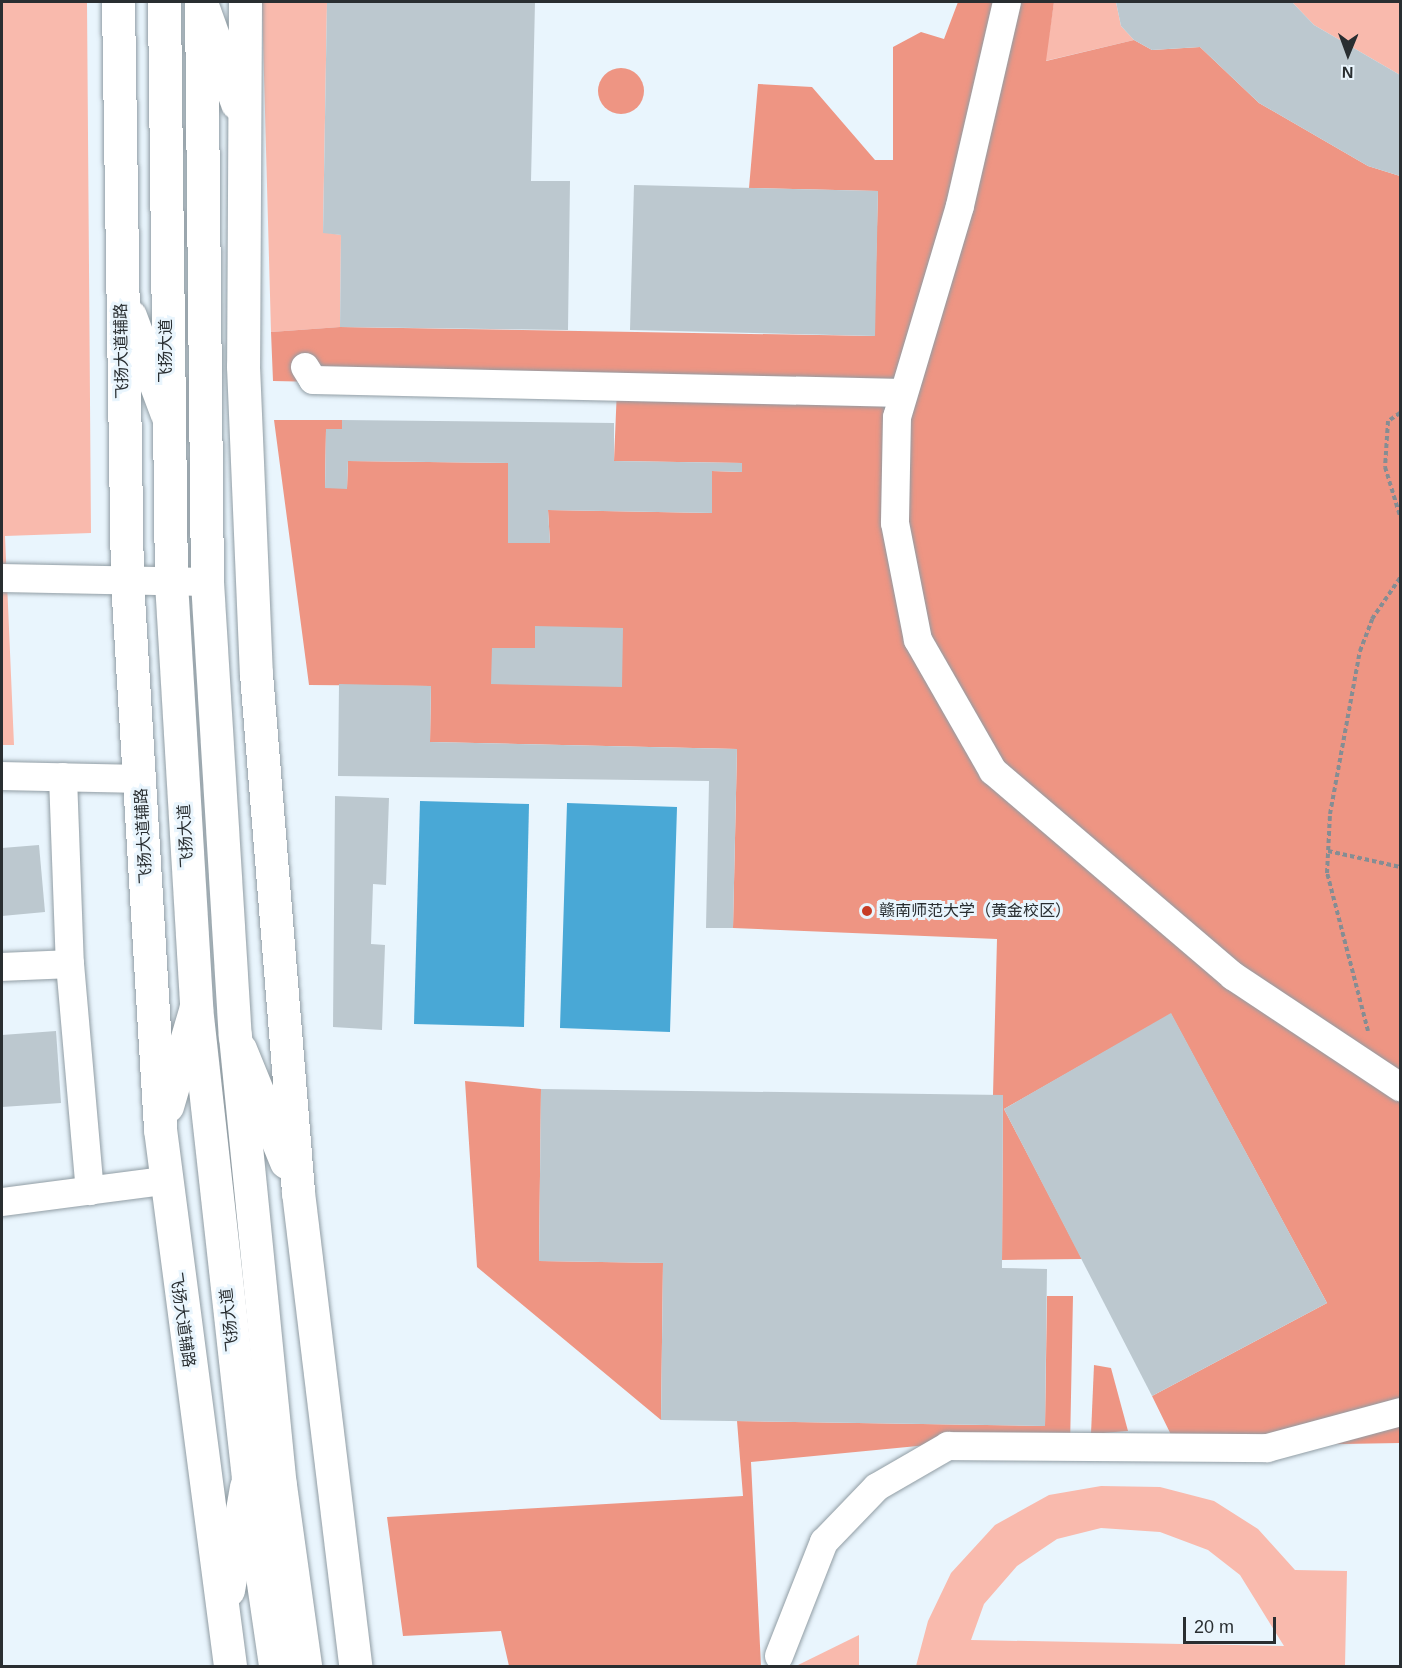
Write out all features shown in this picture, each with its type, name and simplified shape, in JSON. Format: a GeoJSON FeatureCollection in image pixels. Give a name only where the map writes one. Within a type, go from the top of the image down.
{"type":"FeatureCollection","features":[{"type":"Feature","properties":{"kind":"street","name":"飞扬大道辅路"},"geometry":{"type":"LineString","coordinates":[[118,2],[127,581],[144,817],[160,1129],[164,1181],[230,1666]]}},
{"type":"Feature","properties":{"kind":"street","name":"飞扬大道"},"geometry":{"type":"LineString","coordinates":[[164,2],[166,412],[171,582],[196,1007],[248,1479],[274,1666]]}},
{"type":"Feature","properties":{"kind":"street"},"geometry":{"type":"LineString","coordinates":[[245,2],[243,366],[256,674],[298,1192],[355,1666]]}},
{"type":"Feature","properties":{"kind":"street"},"geometry":{"type":"LineString","coordinates":[[1007,2],[960,206],[897,417],[895,523],[918,639],[993,771],[1233,976],[1389,1079]]}},
{"type":"Feature","properties":{"kind":"street"},"geometry":{"type":"LineString","coordinates":[[201,3],[245,125]]}},
{"type":"Feature","properties":{"kind":"street","name":"飞扬大道"},"geometry":{"type":"LineString","coordinates":[[201,3],[202,488],[235,1036],[280,1485],[305,1666]]}},
{"type":"Feature","properties":{"kind":"street"},"geometry":{"type":"LineString","coordinates":[[121,291],[166,412]]}},
{"type":"Feature","properties":{"kind":"street"},"geometry":{"type":"LineString","coordinates":[[202,488],[243,366]]}},
{"type":"Feature","properties":{"kind":"street"},"geometry":{"type":"LineString","coordinates":[[305,367],[313,380],[903,393]]}},
{"type":"Feature","properties":{"kind":"street"},"geometry":{"type":"LineString","coordinates":[[2,578],[207,582]]}},
{"type":"Feature","properties":{"kind":"street"},"geometry":{"type":"LineString","coordinates":[[2,776],[141,779]]}},
{"type":"Feature","properties":{"kind":"street"},"geometry":{"type":"LineString","coordinates":[[63,777],[70,964],[90,1191]]}},
{"type":"Feature","properties":{"kind":"street"},"geometry":{"type":"LineString","coordinates":[[144,817],[191,926]]}},
{"type":"Feature","properties":{"kind":"street"},"geometry":{"type":"LineString","coordinates":[[2,966],[70,964]]}},
{"type":"Feature","properties":{"kind":"street"},"geometry":{"type":"LineString","coordinates":[[160,1129],[196,1007]]}},
{"type":"Feature","properties":{"kind":"street"},"geometry":{"type":"LineString","coordinates":[[235,1036],[298,1192]]}},
{"type":"Feature","properties":{"kind":"street"},"geometry":{"type":"LineString","coordinates":[[2,1202],[164,1181]]}},
{"type":"Feature","properties":{"kind":"street"},"geometry":{"type":"LineString","coordinates":[[779,1656],[824,1542],[877,1487],[948,1446],[1268,1448],[1401,1412]]}},
{"type":"Feature","properties":{"kind":"street"},"geometry":{"type":"LineString","coordinates":[[222,1620],[248,1479]]}},
{"type":"Feature","properties":{"kind":"path"},"geometry":{"type":"LineString","coordinates":[[1401,413],[1388,421],[1385,467],[1401,516]]}},
{"type":"Feature","properties":{"kind":"path"},"geometry":{"type":"LineString","coordinates":[[1389,1079],[1327,873],[1328,851],[1360,651],[1372,620],[1401,578]]}},
{"type":"Feature","properties":{"kind":"path"},"geometry":{"type":"LineString","coordinates":[[1328,851],[1401,867]]}},
{"type":"Feature","properties":{"kind":"shaded area"},"geometry":{"type":"Polygon","coordinates":[[[2,2],[87,2],[91,533],[5,536],[14,745],[2,745],[2,2]]]}},
{"type":"Feature","properties":{"kind":"shaded area"},"geometry":{"type":"Polygon","coordinates":[[[262,2],[327,2],[323,232],[341,235],[340,327],[271,332],[262,2]]]}},
{"type":"Feature","properties":{"kind":"shaded area"},"geometry":{"type":"Polygon","coordinates":[[[958,2],[1054,2],[1046,61],[1134,40],[1152,50],[1200,47],[1259,103],[1368,166],[1400,176],[1400,1443],[1177,1447],[1152,1396],[1327,1303],[1171,1014],[1004,1109],[1082,1259],[1002,1260],[1003,1095],[993,1095],[997,939],[733,928],[737,749],[430,742],[431,686],[309,685],[274,420],[342,420],[342,429],[326,430],[325,488],[347,488],[348,461],[508,463],[508,543],[550,543],[548,510],[711,513],[712,471],[742,472],[742,463],[614,461],[617,388],[273,381],[271,332],[340,327],[874,336],[878,191],[749,188],[758,84],[812,87],[875,160],[893,160],[893,47],[921,32],[944,39],[958,2]]]}},
{"type":"Feature","properties":{"kind":"shaded area"},"geometry":{"type":"Polygon","coordinates":[[[1054,2],[1116,2],[1121,26],[1134,40],[1045,61],[1054,2]]]}},
{"type":"Feature","properties":{"kind":"shaded area"},"geometry":{"type":"Polygon","coordinates":[[[1292,2],[1400,2],[1400,75],[1314,25],[1292,2]]]}},
{"type":"Feature","properties":{"kind":"shaded area"},"geometry":{"type":"Polygon","coordinates":[[[621,68],[637,75],[644,91],[637,107],[621,114],[605,107],[598,91],[605,75],[621,68]]]}},
{"type":"Feature","properties":{"kind":"shaded area"},"geometry":{"type":"Polygon","coordinates":[[[465,1081],[541,1089],[539,1261],[663,1263],[661,1420],[477,1267],[465,1081]]]}},
{"type":"Feature","properties":{"kind":"shaded area"},"geometry":{"type":"Polygon","coordinates":[[[1047,1296],[1073,1296],[1070,1447],[928,1445],[751,1462],[761,1666],[509,1666],[501,1631],[403,1636],[387,1517],[743,1496],[737,1421],[1045,1426],[1047,1296]]]}},
{"type":"Feature","properties":{"kind":"shaded area"},"geometry":{"type":"Polygon","coordinates":[[[1094,1365],[1111,1368],[1128,1431],[1091,1434],[1094,1365]]]}},
{"type":"Feature","properties":{"kind":"shaded area"},"geometry":{"type":"Polygon","coordinates":[[[1101,1486],[1160,1487],[1214,1501],[1258,1529],[1295,1570],[1347,1571],[1345,1666],[916,1666],[928,1621],[951,1573],[995,1525],[1049,1495],[1101,1486]],[[1101,1528],[1057,1539],[1017,1566],[984,1604],[971,1640],[1284,1646],[1240,1575],[1208,1550],[1160,1532],[1101,1528]]]}},
{"type":"Feature","properties":{"kind":"shaded area"},"geometry":{"type":"Polygon","coordinates":[[[859,1635],[859,1666],[796,1666],[859,1635]]]}},
{"type":"Feature","properties":{"kind":"water"},"geometry":{"type":"Polygon","coordinates":[[[420,801],[529,804],[524,1027],[414,1024],[420,801]]]}},
{"type":"Feature","properties":{"kind":"water"},"geometry":{"type":"Polygon","coordinates":[[[567,803],[677,807],[670,1032],[560,1028],[567,803]]]}},
{"type":"Feature","properties":{"kind":"building"},"geometry":{"type":"Polygon","coordinates":[[[327,2],[535,2],[531,181],[570,181],[568,330],[340,327],[341,235],[323,233],[327,2]]]}},
{"type":"Feature","properties":{"kind":"building"},"geometry":{"type":"Polygon","coordinates":[[[1116,2],[1292,2],[1314,25],[1400,75],[1400,176],[1368,166],[1259,103],[1200,47],[1152,50],[1134,40],[1121,26],[1116,2]]]}},
{"type":"Feature","properties":{"kind":"building"},"geometry":{"type":"Polygon","coordinates":[[[634,185],[878,191],[875,336],[630,330],[634,185]]]}},
{"type":"Feature","properties":{"kind":"building"},"geometry":{"type":"Polygon","coordinates":[[[342,420],[614,423],[614,461],[742,463],[742,472],[712,471],[712,513],[548,510],[550,543],[508,543],[508,463],[348,461],[347,489],[325,488],[326,429],[342,429],[342,420]]]}},
{"type":"Feature","properties":{"kind":"building"},"geometry":{"type":"Polygon","coordinates":[[[535,626],[623,628],[622,687],[491,684],[492,648],[535,648],[535,626]]]}},
{"type":"Feature","properties":{"kind":"building"},"geometry":{"type":"Polygon","coordinates":[[[339,684],[431,686],[430,742],[737,749],[733,928],[706,928],[709,781],[338,776],[339,684]]]}},
{"type":"Feature","properties":{"kind":"building"},"geometry":{"type":"Polygon","coordinates":[[[335,796],[389,798],[386,885],[373,884],[371,944],[385,945],[382,1030],[333,1027],[335,796]]]}},
{"type":"Feature","properties":{"kind":"building"},"geometry":{"type":"Polygon","coordinates":[[[39,845],[45,912],[2,916],[2,848],[39,845]]]}},
{"type":"Feature","properties":{"kind":"building"},"geometry":{"type":"Polygon","coordinates":[[[1171,1013],[1327,1303],[1152,1396],[1004,1109],[1171,1013]]]}},
{"type":"Feature","properties":{"kind":"building"},"geometry":{"type":"Polygon","coordinates":[[[56,1031],[61,1103],[2,1107],[2,1035],[56,1031]]]}},
{"type":"Feature","properties":{"kind":"building"},"geometry":{"type":"Polygon","coordinates":[[[541,1089],[1003,1095],[1002,1268],[1047,1269],[1045,1426],[661,1420],[663,1263],[539,1261],[541,1089]]]}},
{"type":"Feature","properties":{"kind":"place","name":"赣南师范大学（黄金校区）"},"geometry":{"type":"Point","coordinates":[867,911]}}]}
